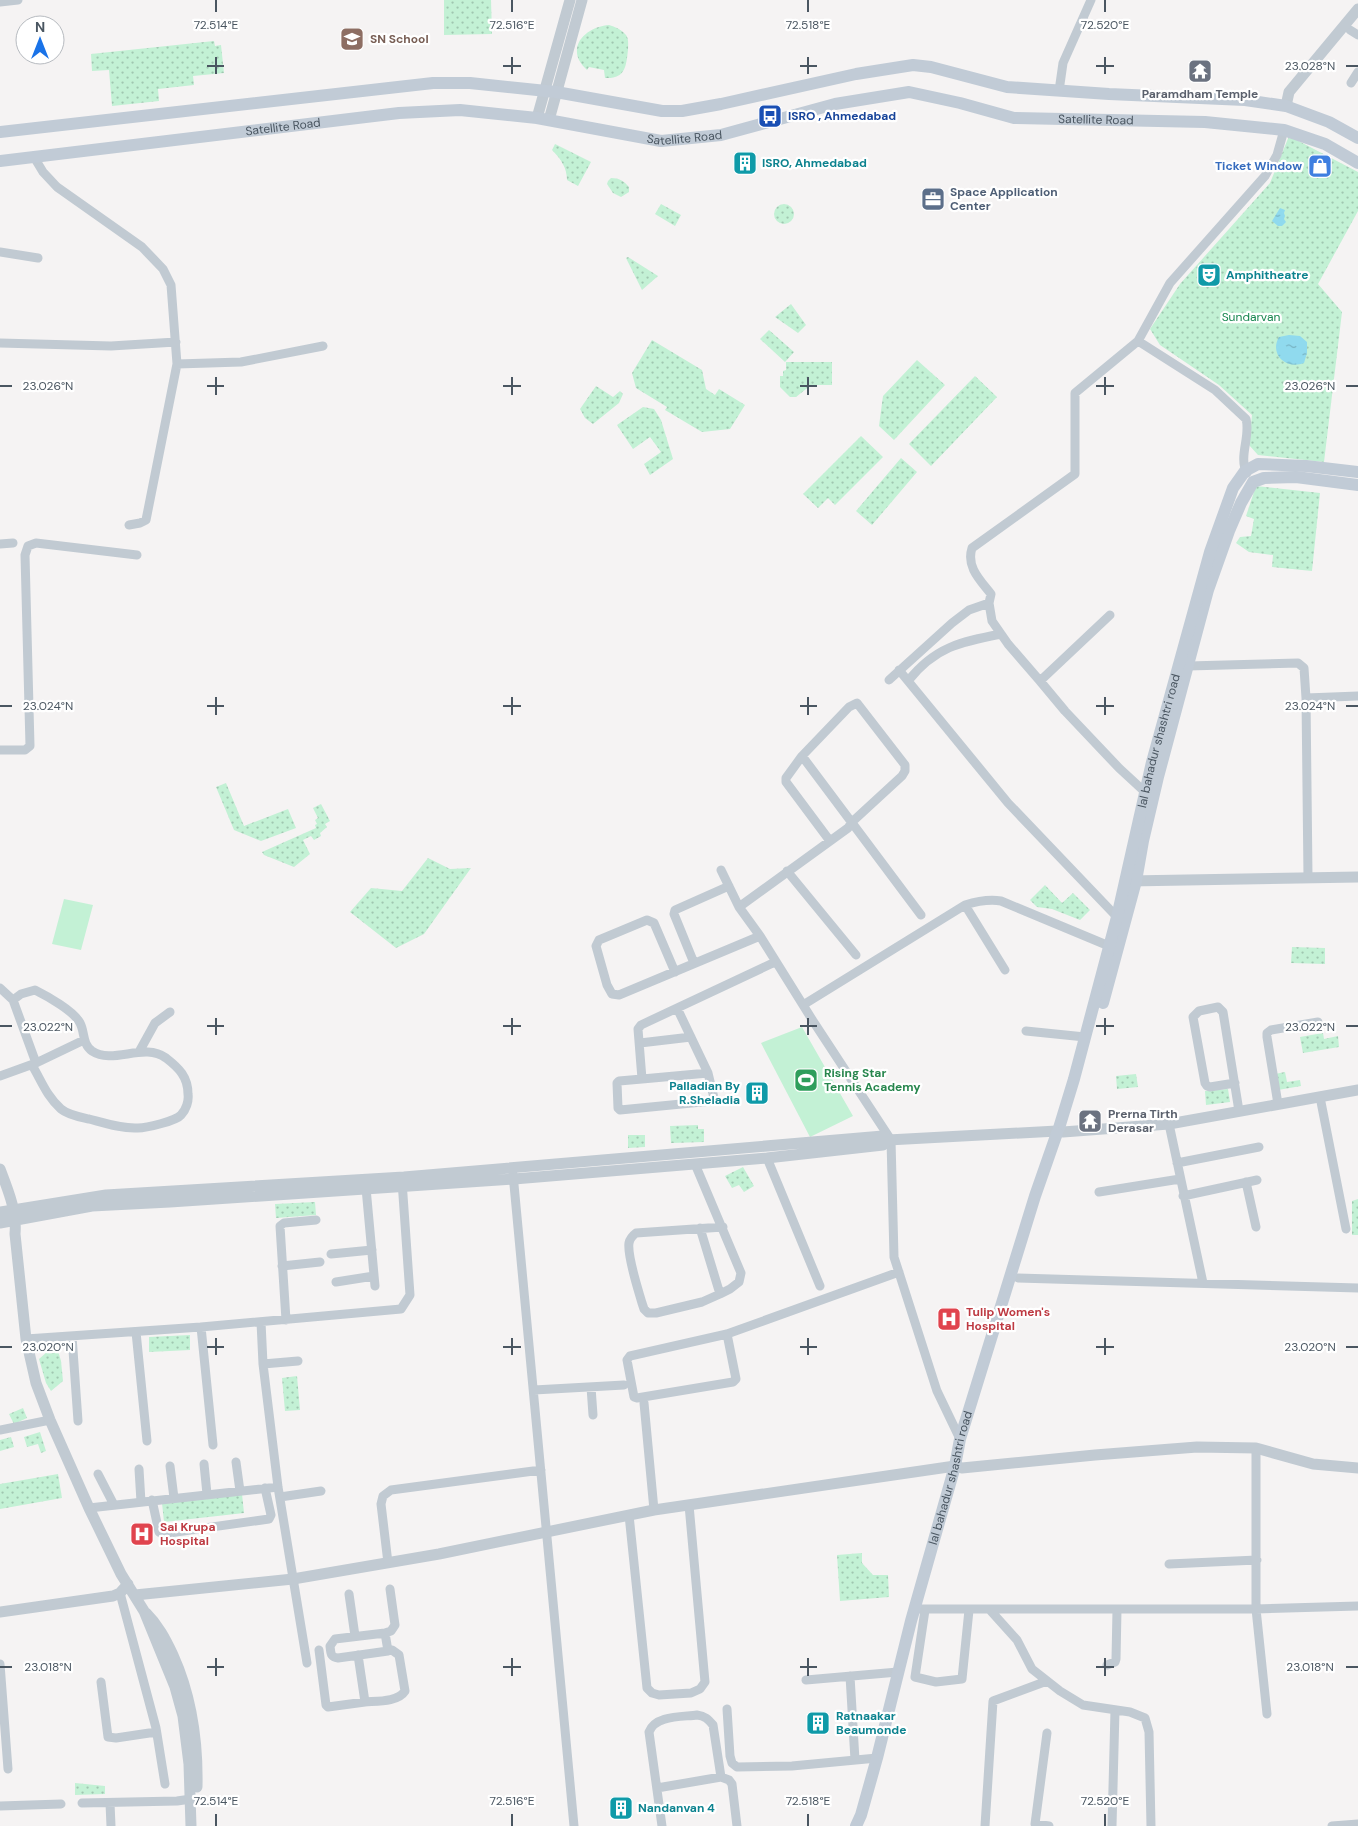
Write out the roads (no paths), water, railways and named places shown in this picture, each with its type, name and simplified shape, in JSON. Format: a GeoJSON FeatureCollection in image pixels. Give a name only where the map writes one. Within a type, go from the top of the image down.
{"type":"FeatureCollection","features":[{"type":"Feature","properties":{"kind":"main road","name":"Satellite Road"},"geometry":{"type":"LineString","coordinates":[[0,132],[433,83],[470,83],[550,92],[662,110],[682,111],[856,74],[913,65],[931,67],[1006,87],[1245,100],[1286,106],[1329,122],[1358,138]]}},
{"type":"Feature","properties":{"kind":"main road","name":"Satellite Road"},"geometry":{"type":"LineString","coordinates":[[0,160],[399,113],[460,110],[543,119],[661,141],[721,135],[835,104],[908,92],[960,103],[1014,118],[1204,122],[1284,130],[1325,144],[1358,163]]}},
{"type":"Feature","properties":{"kind":"main road"},"geometry":{"type":"LineString","coordinates":[[1245,471],[1258,464],[1306,466],[1358,472]]}},
{"type":"Feature","properties":{"kind":"main road","name":"lal bahadur shashtri road"},"geometry":{"type":"LineString","coordinates":[[856,1826],[861,1815],[877,1758],[898,1672],[920,1610],[959,1467],[960,1439],[1029,1215],[1060,1131],[1117,917],[1130,881],[1145,792],[1210,552],[1233,488],[1245,471]]}},
{"type":"Feature","properties":{"kind":"main road"},"geometry":{"type":"LineString","coordinates":[[959,1467],[1018,1278],[1060,1131],[1084,1070],[1130,881],[1143,841],[1208,590],[1226,539],[1241,503],[1253,482],[1264,478],[1296,477],[1358,485]]}},
{"type":"Feature","properties":{"kind":"main road"},"geometry":{"type":"LineString","coordinates":[[864,1826],[885,1752],[920,1610]]}},
{"type":"Feature","properties":{"kind":"street"},"geometry":{"type":"LineString","coordinates":[[0,2],[18,0]]}},
{"type":"Feature","properties":{"kind":"street"},"geometry":{"type":"LineString","coordinates":[[543,119],[570,0]]}},
{"type":"Feature","properties":{"kind":"street"},"geometry":{"type":"LineString","coordinates":[[550,92],[582,0]]}},
{"type":"Feature","properties":{"kind":"street"},"geometry":{"type":"LineString","coordinates":[[1059,91],[1063,63],[1091,0]]}},
{"type":"Feature","properties":{"kind":"street"},"geometry":{"type":"LineString","coordinates":[[1286,106],[1289,92],[1358,8]]}},
{"type":"Feature","properties":{"kind":"street"},"geometry":{"type":"LineString","coordinates":[[1351,83],[1358,72]]}},
{"type":"Feature","properties":{"kind":"street"},"geometry":{"type":"LineString","coordinates":[[1145,792],[1099,747],[1001,634],[992,621],[989,603],[991,594],[973,571],[969,556],[972,548],[1075,474],[1075,393],[1138,341],[1170,283],[1265,176],[1276,155],[1284,130]]}},
{"type":"Feature","properties":{"kind":"street"},"geometry":{"type":"LineString","coordinates":[[34,157],[43,172],[58,187],[142,247],[163,269],[171,285],[177,364],[146,520],[129,525]]}},
{"type":"Feature","properties":{"kind":"street"},"geometry":{"type":"LineString","coordinates":[[0,252],[38,258]]}},
{"type":"Feature","properties":{"kind":"street"},"geometry":{"type":"LineString","coordinates":[[1138,341],[1215,390],[1246,419],[1248,426],[1244,454],[1245,471],[1253,482]]}},
{"type":"Feature","properties":{"kind":"street"},"geometry":{"type":"LineString","coordinates":[[0,343],[111,346],[176,342]]}},
{"type":"Feature","properties":{"kind":"street"},"geometry":{"type":"LineString","coordinates":[[177,364],[241,362],[323,346]]}},
{"type":"Feature","properties":{"kind":"street"},"geometry":{"type":"LineString","coordinates":[[0,544],[13,543]]}},
{"type":"Feature","properties":{"kind":"street"},"geometry":{"type":"LineString","coordinates":[[0,750],[25,750],[30,746],[25,555],[28,546],[36,543],[137,555]]}},
{"type":"Feature","properties":{"kind":"street"},"geometry":{"type":"LineString","coordinates":[[889,680],[952,623],[969,610],[989,603]]}},
{"type":"Feature","properties":{"kind":"street"},"geometry":{"type":"LineString","coordinates":[[1040,681],[1110,615]]}},
{"type":"Feature","properties":{"kind":"street"},"geometry":{"type":"LineString","coordinates":[[908,681],[928,660],[942,650],[963,642],[1001,634]]}},
{"type":"Feature","properties":{"kind":"street"},"geometry":{"type":"LineString","coordinates":[[1188,666],[1298,663],[1304,668],[1308,877]]}},
{"type":"Feature","properties":{"kind":"street"},"geometry":{"type":"LineString","coordinates":[[899,670],[1008,803],[1117,917]]}},
{"type":"Feature","properties":{"kind":"street"},"geometry":{"type":"LineString","coordinates":[[1306,698],[1358,696]]}},
{"type":"Feature","properties":{"kind":"street"},"geometry":{"type":"LineString","coordinates":[[739,906],[830,841],[848,828],[852,822],[902,776],[905,765],[859,705],[854,704],[802,756],[786,778],[786,782],[830,841]]}},
{"type":"Feature","properties":{"kind":"street"},"geometry":{"type":"LineString","coordinates":[[802,756],[921,916]]}},
{"type":"Feature","properties":{"kind":"street"},"geometry":{"type":"LineString","coordinates":[[721,870],[739,906],[889,1140],[894,1257],[938,1391],[960,1439]]}},
{"type":"Feature","properties":{"kind":"street"},"geometry":{"type":"LineString","coordinates":[[788,871],[856,955]]}},
{"type":"Feature","properties":{"kind":"street"},"geometry":{"type":"LineString","coordinates":[[1130,881],[1358,877]]}},
{"type":"Feature","properties":{"kind":"street"},"geometry":{"type":"LineString","coordinates":[[694,963],[674,918],[675,910],[729,886]]}},
{"type":"Feature","properties":{"kind":"street"},"geometry":{"type":"LineString","coordinates":[[803,1005],[965,905],[983,900],[1001,901],[1109,946]]}},
{"type":"Feature","properties":{"kind":"street"},"geometry":{"type":"LineString","coordinates":[[965,905],[1006,970]]}},
{"type":"Feature","properties":{"kind":"street"},"geometry":{"type":"LineString","coordinates":[[674,972],[654,922],[651,920],[599,940],[596,946],[612,994],[619,995],[674,972],[694,963],[760,936]]}},
{"type":"Feature","properties":{"kind":"street"},"geometry":{"type":"LineString","coordinates":[[642,1079],[638,1029],[641,1025],[776,962]]}},
{"type":"Feature","properties":{"kind":"street"},"geometry":{"type":"LineString","coordinates":[[0,988],[14,1000],[34,1064],[49,1097],[62,1110],[106,1124],[138,1128],[161,1124],[180,1117],[186,1108],[188,1083],[184,1074],[164,1056],[147,1052],[116,1055],[99,1054],[90,1050],[84,1040],[80,1023],[64,1007],[34,990],[21,994],[14,1000]]}},
{"type":"Feature","properties":{"kind":"street"},"geometry":{"type":"LineString","coordinates":[[1235,1083],[1210,1087],[1204,1083],[1193,1016],[1199,1011],[1218,1007],[1223,1012],[1235,1083],[1239,1111]]}},
{"type":"Feature","properties":{"kind":"street"},"geometry":{"type":"LineString","coordinates":[[678,1008],[708,1072],[714,1098],[712,1101],[620,1110],[618,1108],[617,1083],[619,1081],[708,1072]]}},
{"type":"Feature","properties":{"kind":"street"},"geometry":{"type":"LineString","coordinates":[[139,1052],[155,1023],[170,1012]]}},
{"type":"Feature","properties":{"kind":"street"},"geometry":{"type":"LineString","coordinates":[[1278,1104],[1267,1033],[1271,1030],[1318,1022]]}},
{"type":"Feature","properties":{"kind":"street"},"geometry":{"type":"LineString","coordinates":[[1026,1031],[1085,1037]]}},
{"type":"Feature","properties":{"kind":"street"},"geometry":{"type":"LineString","coordinates":[[640,1043],[691,1037]]}},
{"type":"Feature","properties":{"kind":"street"},"geometry":{"type":"LineString","coordinates":[[0,1076],[34,1064],[84,1040]]}},
{"type":"Feature","properties":{"kind":"street"},"geometry":{"type":"LineString","coordinates":[[15,1215],[106,1195],[402,1182],[513,1173],[883,1136],[889,1140],[1169,1124],[1358,1090]]}},
{"type":"Feature","properties":{"kind":"street"},"geometry":{"type":"LineString","coordinates":[[1320,1097],[1346,1230]]}},
{"type":"Feature","properties":{"kind":"street"},"geometry":{"type":"LineString","coordinates":[[1169,1124],[1203,1283]]}},
{"type":"Feature","properties":{"kind":"street"},"geometry":{"type":"LineString","coordinates":[[513,1173],[695,1164],[767,1158],[883,1145],[889,1140]]}},
{"type":"Feature","properties":{"kind":"street"},"geometry":{"type":"LineString","coordinates":[[1177,1163],[1259,1147]]}},
{"type":"Feature","properties":{"kind":"street"},"geometry":{"type":"LineString","coordinates":[[767,1158],[820,1286]]}},
{"type":"Feature","properties":{"kind":"street"},"geometry":{"type":"LineString","coordinates":[[695,1164],[722,1227],[741,1277],[739,1282],[730,1289],[702,1302],[656,1313],[648,1313],[642,1303],[630,1253],[629,1243],[631,1237],[636,1233],[722,1227]]}},
{"type":"Feature","properties":{"kind":"street"},"geometry":{"type":"LineString","coordinates":[[0,1169],[15,1215],[15,1234],[26,1339],[36,1383],[50,1420],[89,1508],[121,1574],[144,1611],[157,1624],[168,1644],[180,1670],[190,1701],[196,1735],[197,1765],[197,1792],[191,1799],[191,1826]]}},
{"type":"Feature","properties":{"kind":"street"},"geometry":{"type":"LineString","coordinates":[[513,1173],[574,1826]]}},
{"type":"Feature","properties":{"kind":"street"},"geometry":{"type":"LineString","coordinates":[[1098,1192],[1180,1179]]}},
{"type":"Feature","properties":{"kind":"street"},"geometry":{"type":"LineString","coordinates":[[1183,1196],[1257,1180]]}},
{"type":"Feature","properties":{"kind":"street"},"geometry":{"type":"LineString","coordinates":[[1,1216],[92,1206],[366,1188],[402,1182]]}},
{"type":"Feature","properties":{"kind":"street"},"geometry":{"type":"LineString","coordinates":[[26,1339],[201,1327],[401,1309],[410,1296],[402,1182]]}},
{"type":"Feature","properties":{"kind":"street"},"geometry":{"type":"LineString","coordinates":[[1246,1182],[1256,1227]]}},
{"type":"Feature","properties":{"kind":"street"},"geometry":{"type":"LineString","coordinates":[[366,1188],[374,1286]]}},
{"type":"Feature","properties":{"kind":"street"},"geometry":{"type":"LineString","coordinates":[[1,1216],[15,1234]]}},
{"type":"Feature","properties":{"kind":"street"},"geometry":{"type":"LineString","coordinates":[[286,1320],[280,1226],[284,1223],[316,1220]]}},
{"type":"Feature","properties":{"kind":"street"},"geometry":{"type":"LineString","coordinates":[[700,1228],[720,1294]]}},
{"type":"Feature","properties":{"kind":"street"},"geometry":{"type":"LineString","coordinates":[[331,1254],[372,1250]]}},
{"type":"Feature","properties":{"kind":"street"},"geometry":{"type":"LineString","coordinates":[[282,1266],[320,1262]]}},
{"type":"Feature","properties":{"kind":"street"},"geometry":{"type":"LineString","coordinates":[[727,1334],[736,1379],[733,1382],[634,1397],[627,1360],[630,1356],[727,1334],[899,1272]]}},
{"type":"Feature","properties":{"kind":"street"},"geometry":{"type":"LineString","coordinates":[[336,1282],[374,1276]]}},
{"type":"Feature","properties":{"kind":"street"},"geometry":{"type":"LineString","coordinates":[[1018,1278],[1358,1288]]}},
{"type":"Feature","properties":{"kind":"street"},"geometry":{"type":"LineString","coordinates":[[261,1322],[263,1364],[278,1487],[307,1663]]}},
{"type":"Feature","properties":{"kind":"street"},"geometry":{"type":"LineString","coordinates":[[201,1327],[213,1445]]}},
{"type":"Feature","properties":{"kind":"street"},"geometry":{"type":"LineString","coordinates":[[136,1332],[147,1441]]}},
{"type":"Feature","properties":{"kind":"street"},"geometry":{"type":"LineString","coordinates":[[72,1336],[78,1421]]}},
{"type":"Feature","properties":{"kind":"street"},"geometry":{"type":"LineString","coordinates":[[263,1364],[298,1361]]}},
{"type":"Feature","properties":{"kind":"street"},"geometry":{"type":"LineString","coordinates":[[534,1390],[624,1385]]}},
{"type":"Feature","properties":{"kind":"street"},"geometry":{"type":"LineString","coordinates":[[591,1387],[593,1415]]}},
{"type":"Feature","properties":{"kind":"street"},"geometry":{"type":"LineString","coordinates":[[644,1403],[654,1510]]}},
{"type":"Feature","properties":{"kind":"street"},"geometry":{"type":"LineString","coordinates":[[0,1430],[50,1420]]}},
{"type":"Feature","properties":{"kind":"street"},"geometry":{"type":"LineString","coordinates":[[135,1595],[293,1579],[388,1563],[654,1510],[959,1467],[1196,1447],[1256,1448],[1313,1464],[1358,1468]]}},
{"type":"Feature","properties":{"kind":"street"},"geometry":{"type":"LineString","coordinates":[[1256,1448],[1256,1609],[1267,1714]]}},
{"type":"Feature","properties":{"kind":"street"},"geometry":{"type":"LineString","coordinates":[[236,1462],[240,1491]]}},
{"type":"Feature","properties":{"kind":"street"},"geometry":{"type":"LineString","coordinates":[[204,1464],[207,1494]]}},
{"type":"Feature","properties":{"kind":"street"},"geometry":{"type":"LineString","coordinates":[[170,1466],[174,1498]]}},
{"type":"Feature","properties":{"kind":"street"},"geometry":{"type":"LineString","coordinates":[[139,1469],[141,1502]]}},
{"type":"Feature","properties":{"kind":"street"},"geometry":{"type":"LineString","coordinates":[[388,1563],[381,1504],[383,1496],[391,1490],[541,1470]]}},
{"type":"Feature","properties":{"kind":"street"},"geometry":{"type":"LineString","coordinates":[[98,1474],[114,1505]]}},
{"type":"Feature","properties":{"kind":"street"},"geometry":{"type":"LineString","coordinates":[[89,1508],[278,1487]]}},
{"type":"Feature","properties":{"kind":"street"},"geometry":{"type":"LineString","coordinates":[[152,1500],[159,1532],[162,1534],[269,1519],[271,1515],[265,1488]]}},
{"type":"Feature","properties":{"kind":"street"},"geometry":{"type":"LineString","coordinates":[[280,1497],[321,1491]]}},
{"type":"Feature","properties":{"kind":"street"},"geometry":{"type":"LineString","coordinates":[[628,1515],[647,1688],[659,1696],[691,1693],[700,1689],[705,1682],[689,1505]]}},
{"type":"Feature","properties":{"kind":"street"},"geometry":{"type":"LineString","coordinates":[[1169,1564],[1257,1560]]}},
{"type":"Feature","properties":{"kind":"street"},"geometry":{"type":"LineString","coordinates":[[0,1612],[120,1593],[128,1584]]}},
{"type":"Feature","properties":{"kind":"street"},"geometry":{"type":"LineString","coordinates":[[319,1650],[326,1705],[328,1707],[402,1696],[405,1692],[399,1655],[392,1650],[334,1658],[331,1655],[330,1648],[331,1642],[335,1639],[391,1631],[395,1625],[390,1589]]}},
{"type":"Feature","properties":{"kind":"street"},"geometry":{"type":"LineString","coordinates":[[120,1593],[156,1732],[165,1784]]}},
{"type":"Feature","properties":{"kind":"street"},"geometry":{"type":"LineString","coordinates":[[349,1594],[355,1636]]}},
{"type":"Feature","properties":{"kind":"street"},"geometry":{"type":"LineString","coordinates":[[969,1610],[962,1679],[936,1682],[915,1677],[920,1610],[1256,1609],[1358,1606]]}},
{"type":"Feature","properties":{"kind":"street"},"geometry":{"type":"LineString","coordinates":[[990,1610],[1017,1640],[1032,1669],[1047,1681],[1083,1705],[1130,1712],[1145,1718],[1149,1732],[1151,1826]]}},
{"type":"Feature","properties":{"kind":"street"},"geometry":{"type":"LineString","coordinates":[[1107,1665],[1116,1662],[1117,1610]]}},
{"type":"Feature","properties":{"kind":"street"},"geometry":{"type":"LineString","coordinates":[[385,1632],[388,1651]]}},
{"type":"Feature","properties":{"kind":"street"},"geometry":{"type":"LineString","coordinates":[[305,1652],[330,1648]]}},
{"type":"Feature","properties":{"kind":"street"},"geometry":{"type":"LineString","coordinates":[[358,1655],[365,1702]]}},
{"type":"Feature","properties":{"kind":"street"},"geometry":{"type":"LineString","coordinates":[[0,1664],[8,1769]]}},
{"type":"Feature","properties":{"kind":"street"},"geometry":{"type":"LineString","coordinates":[[806,1680],[898,1672]]}},
{"type":"Feature","properties":{"kind":"street"},"geometry":{"type":"LineString","coordinates":[[850,1676],[855,1760]]}},
{"type":"Feature","properties":{"kind":"street"},"geometry":{"type":"LineString","coordinates":[[985,1826],[993,1701],[1047,1681]]}},
{"type":"Feature","properties":{"kind":"street"},"geometry":{"type":"LineString","coordinates":[[101,1682],[108,1737],[116,1738],[156,1732]]}},
{"type":"Feature","properties":{"kind":"street"},"geometry":{"type":"LineString","coordinates":[[727,1709],[730,1756],[732,1763],[737,1767],[792,1766],[877,1758]]}},
{"type":"Feature","properties":{"kind":"street"},"geometry":{"type":"LineString","coordinates":[[1112,1826],[1115,1710]]}},
{"type":"Feature","properties":{"kind":"street"},"geometry":{"type":"LineString","coordinates":[[662,1826],[649,1732],[651,1725],[658,1721],[697,1715],[704,1716],[713,1725],[721,1777]]}},
{"type":"Feature","properties":{"kind":"street"},"geometry":{"type":"LineString","coordinates":[[1047,1733],[1035,1825],[1049,1826]]}},
{"type":"Feature","properties":{"kind":"street"},"geometry":{"type":"LineString","coordinates":[[657,1788],[721,1777],[729,1780],[732,1784],[736,1826]]}},
{"type":"Feature","properties":{"kind":"street"},"geometry":{"type":"LineString","coordinates":[[82,1803],[191,1799]]}},
{"type":"Feature","properties":{"kind":"street"},"geometry":{"type":"LineString","coordinates":[[110,1803],[111,1826]]}},
{"type":"Feature","properties":{"kind":"street"},"geometry":{"type":"LineString","coordinates":[[0,1806],[61,1804]]}},
{"type":"Feature","properties":{"kind":"street"},"geometry":{"type":"LineString","coordinates":[[1332,1826],[1358,1824]]}},
{"type":"Feature","properties":{"kind":"water"},"geometry":{"type":"Polygon","coordinates":[[[1280,208],[1285,210],[1284,219],[1286,222],[1282,226],[1278,226],[1272,221],[1280,208]]]}},
{"type":"Feature","properties":{"kind":"water"},"geometry":{"type":"Polygon","coordinates":[[[1289,335],[1300,336],[1307,342],[1307,353],[1304,363],[1291,364],[1281,359],[1278,355],[1276,343],[1279,337],[1289,335]]]}},
{"type":"Feature","properties":{"kind":"place","name":"SN School"},"geometry":{"type":"Point","coordinates":[352,39]}},
{"type":"Feature","properties":{"kind":"place","name":"Paramdham Temple"},"geometry":{"type":"Point","coordinates":[1200,71]}},
{"type":"Feature","properties":{"kind":"place","name":"ISRO , Ahmedabad"},"geometry":{"type":"Point","coordinates":[770,116]}},
{"type":"Feature","properties":{"kind":"place","name":"ISRO, Ahmedabad"},"geometry":{"type":"Point","coordinates":[745,163]}},
{"type":"Feature","properties":{"kind":"place","name":"Ticket Window"},"geometry":{"type":"Point","coordinates":[1320,166]}},
{"type":"Feature","properties":{"kind":"place","name":"Space Application Center"},"geometry":{"type":"Point","coordinates":[933,199]}},
{"type":"Feature","properties":{"kind":"place","name":"Amphitheatre"},"geometry":{"type":"Point","coordinates":[1209,275]}},
{"type":"Feature","properties":{"kind":"place","name":"Rising Star Tennis Academy"},"geometry":{"type":"Point","coordinates":[806,1080]}},
{"type":"Feature","properties":{"kind":"place","name":"Palladian By R.Sheladia"},"geometry":{"type":"Point","coordinates":[757,1093]}},
{"type":"Feature","properties":{"kind":"place","name":"Prerna Tirth Derasar"},"geometry":{"type":"Point","coordinates":[1090,1121]}},
{"type":"Feature","properties":{"kind":"place","name":"Tulip Women's Hospital"},"geometry":{"type":"Point","coordinates":[949,1319]}},
{"type":"Feature","properties":{"kind":"place","name":"Sai Krupa Hospital"},"geometry":{"type":"Point","coordinates":[142,1534]}},
{"type":"Feature","properties":{"kind":"place","name":"Ratnaakar Beaumonde"},"geometry":{"type":"Point","coordinates":[818,1723]}},
{"type":"Feature","properties":{"kind":"place","name":"Nandanvan 4"},"geometry":{"type":"Point","coordinates":[621,1808]}},
{"type":"Feature","properties":{"kind":"park label","name":"Sundarvan"},"geometry":{"type":"Point","coordinates":[1251,317]}}]}
